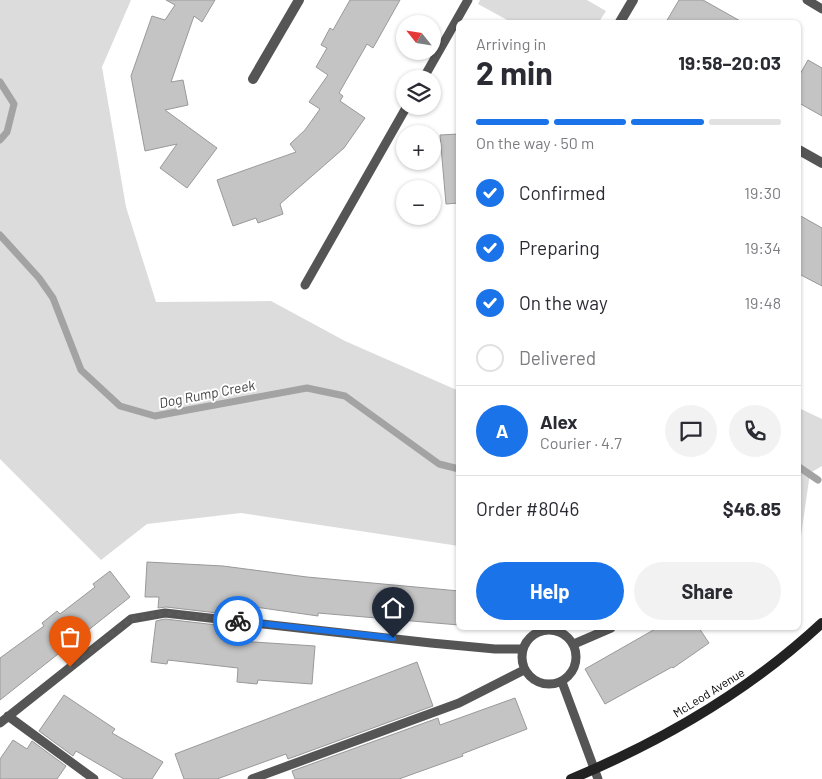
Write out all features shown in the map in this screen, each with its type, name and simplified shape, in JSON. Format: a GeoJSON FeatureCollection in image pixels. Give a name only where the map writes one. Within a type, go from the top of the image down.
{"type":"FeatureCollection","features":[{"type":"Feature","properties":{"kind":"street"},"geometry":{"type":"LineString","coordinates":[[253,79],[299,0]]}},
{"type":"Feature","properties":{"kind":"street"},"geometry":{"type":"LineString","coordinates":[[621,20],[633,0]]}},
{"type":"Feature","properties":{"kind":"street"},"geometry":{"type":"LineString","coordinates":[[801,151],[822,164]]}},
{"type":"Feature","properties":{"kind":"street","name":"McLeod Avenue"},"geometry":{"type":"LineString","coordinates":[[571,779],[596,774],[693,721],[768,671],[822,623]]}},
{"type":"Feature","properties":{"kind":"lane"},"geometry":{"type":"LineString","coordinates":[[457,20],[468,0]]}},
{"type":"Feature","properties":{"kind":"lane"},"geometry":{"type":"LineString","coordinates":[[807,0],[822,8]]}},
{"type":"Feature","properties":{"kind":"lane"},"geometry":{"type":"LineString","coordinates":[[428,70],[456,21]]}},
{"type":"Feature","properties":{"kind":"lane"},"geometry":{"type":"LineString","coordinates":[[305,285],[402,115]]}},
{"type":"Feature","properties":{"kind":"lane"},"geometry":{"type":"LineString","coordinates":[[0,724],[131,619],[165,613],[431,643],[495,649],[522,648]]}},
{"type":"Feature","properties":{"kind":"lane"},"geometry":{"type":"LineString","coordinates":[[558,630],[574,644],[576,666],[562,682],[541,684],[524,670],[522,648],[536,632],[558,630]]}},
{"type":"Feature","properties":{"kind":"lane"},"geometry":{"type":"LineString","coordinates":[[574,644],[606,630]]}},
{"type":"Feature","properties":{"kind":"lane"},"geometry":{"type":"LineString","coordinates":[[252,779],[459,703],[524,670]]}},
{"type":"Feature","properties":{"kind":"lane"},"geometry":{"type":"LineString","coordinates":[[562,682],[596,774]]}},
{"type":"Feature","properties":{"kind":"lane"},"geometry":{"type":"LineString","coordinates":[[8,716],[94,779]]}},
{"type":"Feature","properties":{"kind":"shaded area"},"geometry":{"type":"Polygon","coordinates":[[[0,0],[131,0],[102,67],[126,207],[156,302],[271,301],[345,341],[456,390],[456,546],[241,513],[147,524],[101,560],[0,459],[0,0]]]}},
{"type":"Feature","properties":{"kind":"shaded area"},"geometry":{"type":"Polygon","coordinates":[[[480,0],[587,0],[606,11],[600,20],[507,20],[478,4],[480,0]]]}},
{"type":"Feature","properties":{"kind":"shaded area"},"geometry":{"type":"Polygon","coordinates":[[[801,409],[822,419],[822,466],[810,473],[801,536],[801,409]]]}},
{"type":"Feature","properties":{"kind":"building"},"geometry":{"type":"Polygon","coordinates":[[[166,0],[215,0],[202,22],[194,16],[171,82],[183,80],[188,105],[165,110],[217,148],[187,188],[160,168],[177,144],[145,151],[131,76],[152,16],[165,20],[175,5],[166,0]]]}},
{"type":"Feature","properties":{"kind":"building"},"geometry":{"type":"Polygon","coordinates":[[[350,0],[400,0],[373,48],[367,44],[339,93],[343,96],[340,101],[365,118],[344,148],[280,204],[283,214],[258,223],[256,218],[233,226],[217,180],[296,152],[290,144],[305,130],[320,109],[309,102],[328,75],[316,67],[327,48],[321,45],[330,28],[333,30],[350,0]]]}},
{"type":"Feature","properties":{"kind":"building"},"geometry":{"type":"Polygon","coordinates":[[[679,0],[703,0],[738,20],[667,20],[679,0]]]}},
{"type":"Feature","properties":{"kind":"building"},"geometry":{"type":"Polygon","coordinates":[[[808,60],[822,68],[822,116],[801,104],[801,72],[808,60]]]}},
{"type":"Feature","properties":{"kind":"building"},"geometry":{"type":"Polygon","coordinates":[[[456,134],[456,203],[446,204],[441,135],[456,134]]]}},
{"type":"Feature","properties":{"kind":"building"},"geometry":{"type":"Polygon","coordinates":[[[801,216],[822,228],[822,286],[801,275],[801,216]]]}},
{"type":"Feature","properties":{"kind":"building"},"geometry":{"type":"Polygon","coordinates":[[[147,562],[223,566],[307,577],[456,591],[456,625],[318,613],[318,616],[227,603],[226,614],[166,607],[158,608],[159,597],[145,597],[147,562]]]}},
{"type":"Feature","properties":{"kind":"building"},"geometry":{"type":"Polygon","coordinates":[[[110,571],[130,597],[0,700],[0,658],[44,626],[42,623],[57,611],[60,614],[95,587],[93,584],[110,571]]]}},
{"type":"Feature","properties":{"kind":"building"},"geometry":{"type":"Polygon","coordinates":[[[165,619],[225,626],[223,640],[315,646],[312,684],[258,680],[257,684],[237,682],[238,668],[168,660],[167,664],[151,662],[156,621],[165,619]]]}},
{"type":"Feature","properties":{"kind":"building"},"geometry":{"type":"Polygon","coordinates":[[[653,630],[700,630],[709,643],[673,668],[605,704],[585,669],[653,630]]]}},
{"type":"Feature","properties":{"kind":"building"},"geometry":{"type":"Polygon","coordinates":[[[417,662],[433,706],[288,759],[286,754],[217,779],[184,779],[175,754],[417,662]]]}},
{"type":"Feature","properties":{"kind":"building"},"geometry":{"type":"Polygon","coordinates":[[[64,695],[115,729],[112,733],[163,762],[152,779],[124,779],[76,751],[73,756],[39,731],[64,695]]]}},
{"type":"Feature","properties":{"kind":"building"},"geometry":{"type":"Polygon","coordinates":[[[515,698],[527,729],[462,754],[463,756],[399,779],[295,779],[292,771],[438,718],[440,725],[515,698]]]}},
{"type":"Feature","properties":{"kind":"building"},"geometry":{"type":"Polygon","coordinates":[[[13,740],[27,749],[32,741],[66,766],[57,779],[0,779],[0,759],[13,740]]]}},
{"type":"Feature","properties":{"kind":"waterway","name":"Dog Rump Creek"},"geometry":{"type":"LineString","coordinates":[[0,82],[14,104],[7,132],[0,140]]}},
{"type":"Feature","properties":{"kind":"waterway","name":"Dog Rump Creek"},"geometry":{"type":"LineString","coordinates":[[0,235],[39,278],[53,298],[81,370],[120,406],[155,416],[307,388],[345,396],[439,464],[456,468]]}},
{"type":"Feature","properties":{"kind":"waterway","name":"Dog Rump Creek"},"geometry":{"type":"LineString","coordinates":[[801,468],[818,480]]}},
{"type":"Feature","properties":{"kind":"way so far"},"geometry":{"type":"LineString","coordinates":[[70,667],[131,619],[165,613],[238,621]]}},
{"type":"Feature","properties":{"kind":"route"},"geometry":{"type":"LineString","coordinates":[[238,621],[393,638]]}}]}
